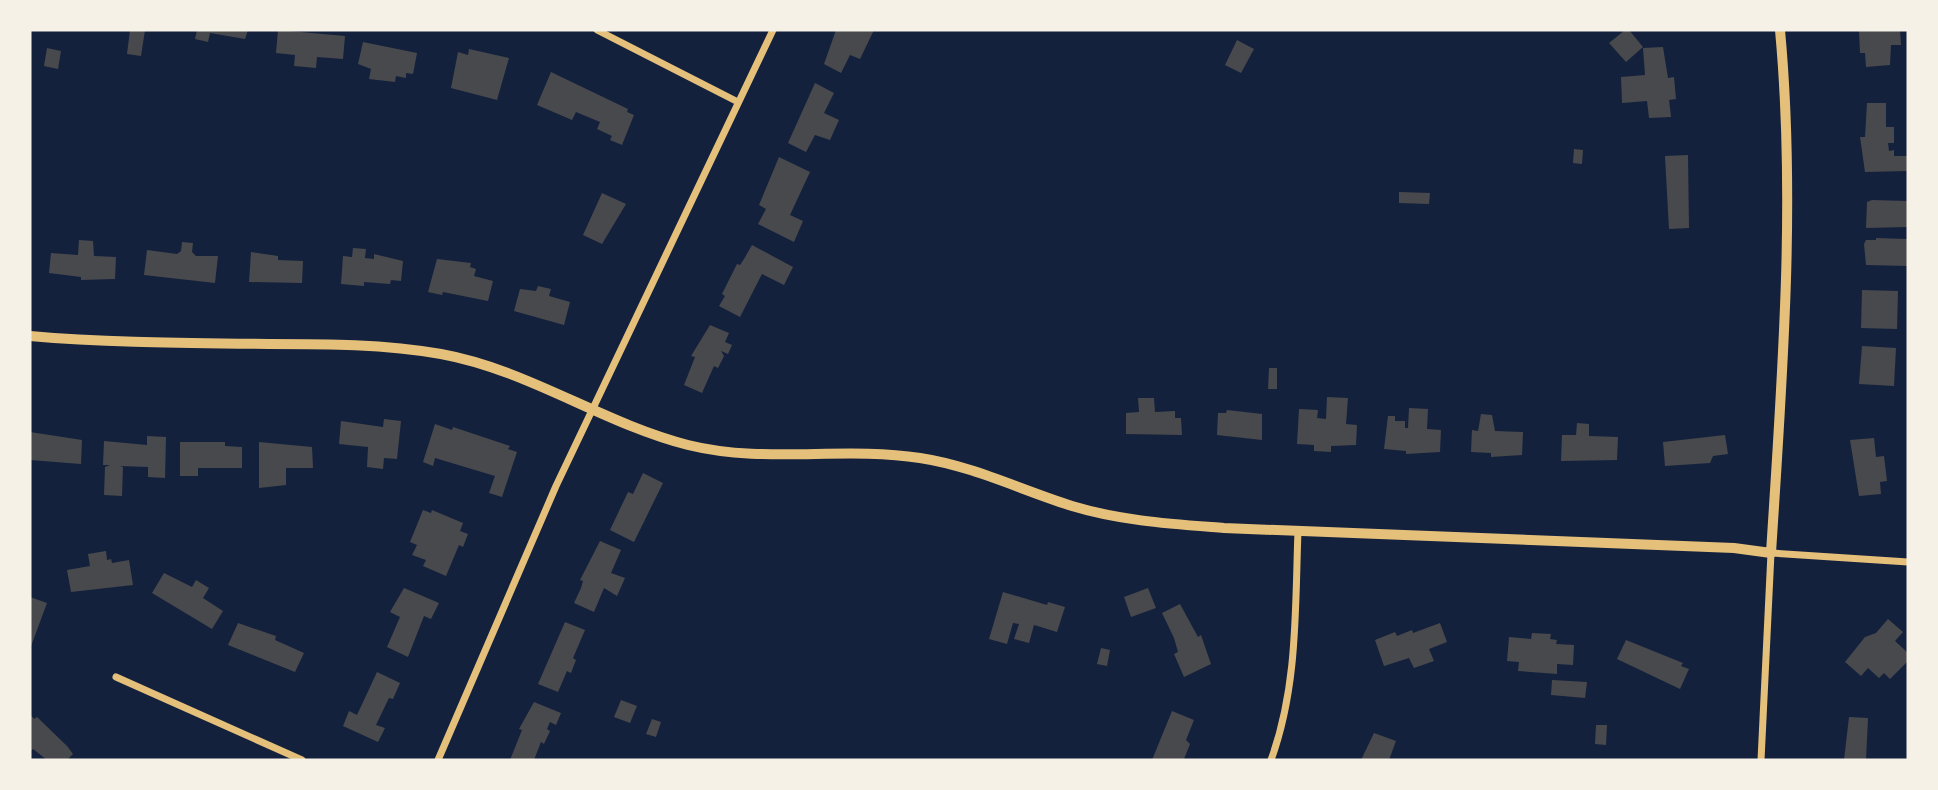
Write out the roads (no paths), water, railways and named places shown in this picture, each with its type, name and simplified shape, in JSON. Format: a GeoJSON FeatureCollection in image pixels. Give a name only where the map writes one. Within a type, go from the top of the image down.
{"type":"FeatureCollection","features":[{"type":"Feature","properties":{"kind":"street"},"geometry":{"type":"LineString","coordinates":[[597,30],[738,102]]}},
{"type":"Feature","properties":{"kind":"street"},"geometry":{"type":"LineString","coordinates":[[438,760],[593,408],[773,30]]}},
{"type":"Feature","properties":{"kind":"street"},"geometry":{"type":"LineString","coordinates":[[1761,760],[1787,235],[1785,87],[1780,30]]}},
{"type":"Feature","properties":{"kind":"street"},"geometry":{"type":"LineString","coordinates":[[30,336],[114,341],[367,346],[422,351],[509,372],[656,435],[703,448],[749,454],[863,453],[911,457],[958,466],[1073,506],[1123,518],[1183,525],[1298,531],[1734,548],[1908,562]]}},
{"type":"Feature","properties":{"kind":"street"},"geometry":{"type":"LineString","coordinates":[[1271,760],[1282,727],[1292,669],[1298,531]]}},
{"type":"Feature","properties":{"kind":"street"},"geometry":{"type":"LineString","coordinates":[[116,677],[302,760]]}}]}
